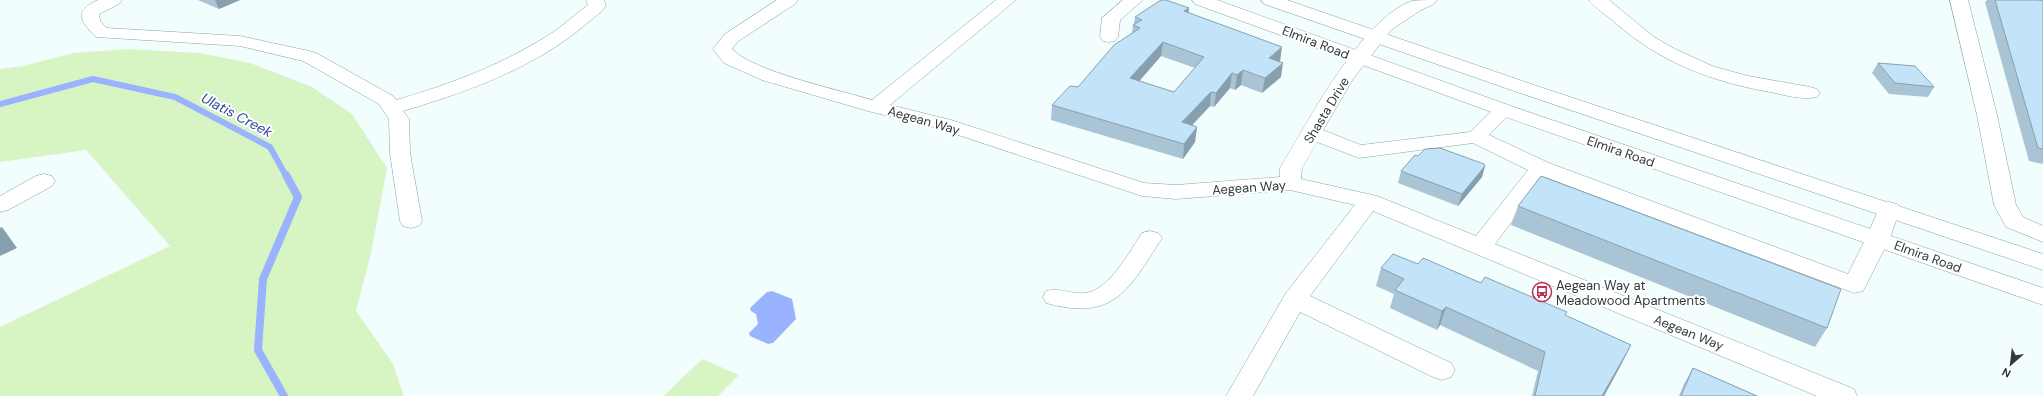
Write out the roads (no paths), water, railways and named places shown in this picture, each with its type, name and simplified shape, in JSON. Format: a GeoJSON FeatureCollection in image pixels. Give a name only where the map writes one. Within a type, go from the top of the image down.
{"type":"FeatureCollection","features":[{"type":"Feature","properties":{"kind":"street"},"geometry":{"type":"LineString","coordinates":[[113,0],[90,12],[91,22],[102,33],[240,41],[309,57],[386,100],[399,119],[400,153],[411,221]]}},
{"type":"Feature","properties":{"kind":"street"},"geometry":{"type":"LineString","coordinates":[[392,108],[442,94],[480,79],[519,60],[562,34],[597,6],[595,0]]}},
{"type":"Feature","properties":{"kind":"street","name":"Aegean Way"},"geometry":{"type":"LineString","coordinates":[[789,0],[731,38],[722,49],[731,59],[769,76],[875,107],[944,124],[1142,189],[1176,192],[1290,183],[1369,201],[1844,396]]}},
{"type":"Feature","properties":{"kind":"street"},"geometry":{"type":"LineString","coordinates":[[875,107],[1007,0]]}},
{"type":"Feature","properties":{"kind":"street"},"geometry":{"type":"LineString","coordinates":[[1109,37],[1111,18],[1134,0]]}},
{"type":"Feature","properties":{"kind":"street","name":"Elmira Road"},"geometry":{"type":"LineString","coordinates":[[1201,0],[1360,59],[1504,110],[1878,238],[2043,297]]}},
{"type":"Feature","properties":{"kind":"street","name":"Elmira Road"},"geometry":{"type":"LineString","coordinates":[[1270,0],[1553,98],[2043,262]]}},
{"type":"Feature","properties":{"kind":"street","name":"Shasta Drive"},"geometry":{"type":"LineString","coordinates":[[1290,183],[1291,168],[1345,77],[1385,26],[1415,6],[1428,0]]}},
{"type":"Feature","properties":{"kind":"street"},"geometry":{"type":"LineString","coordinates":[[1598,0],[1648,40],[1676,57],[1714,74],[1760,86],[1810,93]]}},
{"type":"Feature","properties":{"kind":"street"},"geometry":{"type":"LineString","coordinates":[[1959,0],[1987,115],[2005,205],[2014,222],[2043,235]]}},
{"type":"Feature","properties":{"kind":"street"},"geometry":{"type":"LineString","coordinates":[[1476,137],[1504,110]]}},
{"type":"Feature","properties":{"kind":"street"},"geometry":{"type":"LineString","coordinates":[[1312,133],[1359,152],[1476,137],[1541,168],[1854,285],[1878,238],[1888,209]]}},
{"type":"Feature","properties":{"kind":"street"},"geometry":{"type":"LineString","coordinates":[[1481,246],[1541,168]]}},
{"type":"Feature","properties":{"kind":"street"},"geometry":{"type":"LineString","coordinates":[[0,205],[44,181]]}},
{"type":"Feature","properties":{"kind":"street"},"geometry":{"type":"LineString","coordinates":[[1240,396],[1295,299],[1369,201]]}},
{"type":"Feature","properties":{"kind":"street"},"geometry":{"type":"LineString","coordinates":[[1055,297],[1084,301],[1101,298],[1115,288],[1150,238]]}},
{"type":"Feature","properties":{"kind":"street"},"geometry":{"type":"LineString","coordinates":[[1295,299],[1442,370]]}},
{"type":"Feature","properties":{"kind":"water"},"geometry":{"type":"Polygon","coordinates":[[[772,291],[792,299],[796,319],[773,343],[768,344],[750,336],[749,333],[758,324],[756,314],[751,311],[750,308],[767,292],[772,291]]]}},
{"type":"Feature","properties":{"kind":"waterway","name":"Ulatis Creek"},"geometry":{"type":"LineString","coordinates":[[0,104],[93,79],[175,97],[270,147],[286,176]]}},
{"type":"Feature","properties":{"kind":"waterway","name":"Ulatis Creek"},"geometry":{"type":"LineString","coordinates":[[284,396],[258,350],[263,279],[298,197],[286,175]]}},
{"type":"Feature","properties":{"kind":"place","name":"Aegean Way at Meadowood Apartments"},"geometry":{"type":"Point","coordinates":[1542,292]}}]}
